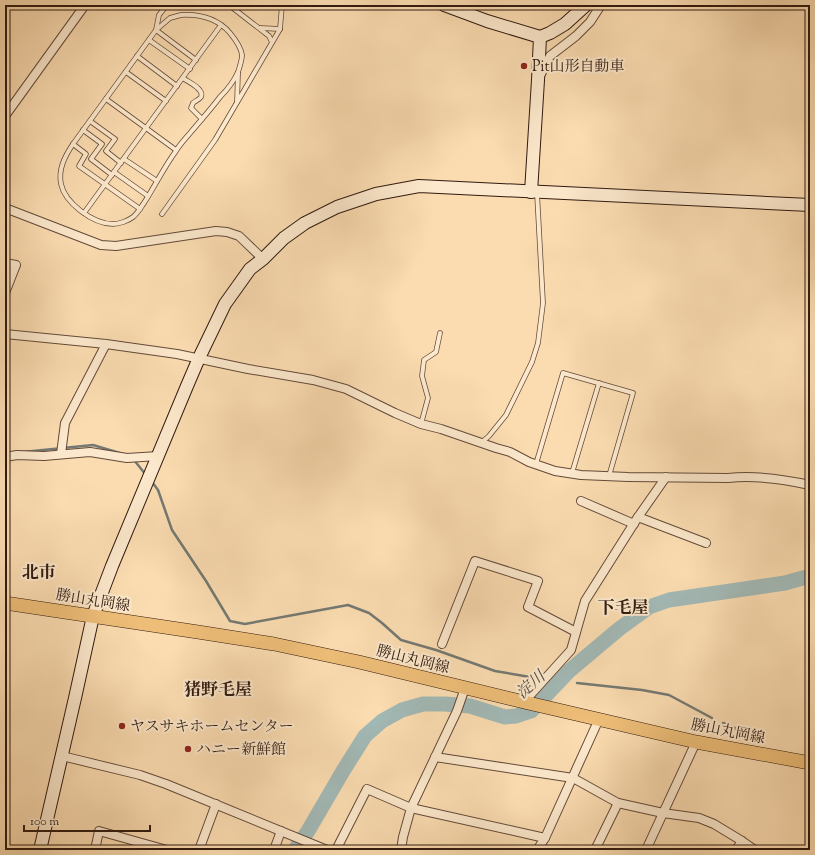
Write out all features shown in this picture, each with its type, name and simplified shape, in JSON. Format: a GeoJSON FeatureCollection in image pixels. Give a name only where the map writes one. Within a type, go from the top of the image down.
{"type":"FeatureCollection","features":[{"type":"Feature","properties":{"kind":"main road","name":"勝山丸岡線"},"geometry":{"type":"LineString","coordinates":[[5,603],[274,644],[359,662],[464,691],[599,719],[696,742],[810,763]]}},
{"type":"Feature","properties":{"kind":"street"},"geometry":{"type":"LineString","coordinates":[[5,116],[85,5]]}},
{"type":"Feature","properties":{"kind":"street"},"geometry":{"type":"LineString","coordinates":[[444,5],[487,21],[540,37],[565,24],[586,5]]}},
{"type":"Feature","properties":{"kind":"street"},"geometry":{"type":"LineString","coordinates":[[538,80],[550,56],[576,36],[590,22],[601,5]]}},
{"type":"Feature","properties":{"kind":"street"},"geometry":{"type":"LineString","coordinates":[[534,192],[540,37]]}},
{"type":"Feature","properties":{"kind":"street"},"geometry":{"type":"LineString","coordinates":[[40,850],[76,698],[93,616],[112,566],[199,358],[225,304],[250,269],[263,259],[284,238],[305,223],[337,207],[376,194],[419,186],[810,205]]}},
{"type":"Feature","properties":{"kind":"street"},"geometry":{"type":"LineString","coordinates":[[5,208],[101,245],[116,246],[216,230],[227,232],[239,236],[263,259]]}},
{"type":"Feature","properties":{"kind":"street"},"geometry":{"type":"LineString","coordinates":[[5,262],[16,265],[5,293]]}},
{"type":"Feature","properties":{"kind":"street"},"geometry":{"type":"LineString","coordinates":[[5,334],[106,344],[199,358],[248,369],[313,380],[346,389],[395,414],[421,424],[441,429],[510,452],[529,462],[555,471],[581,475],[609,476],[776,478],[810,485]]}},
{"type":"Feature","properties":{"kind":"street"},"geometry":{"type":"LineString","coordinates":[[61,454],[65,424],[106,344]]}},
{"type":"Feature","properties":{"kind":"street"},"geometry":{"type":"LineString","coordinates":[[5,457],[17,455],[44,456],[90,452],[127,458],[158,456]]}},
{"type":"Feature","properties":{"kind":"street"},"geometry":{"type":"LineString","coordinates":[[526,703],[571,650],[585,601],[638,517],[666,477]]}},
{"type":"Feature","properties":{"kind":"street"},"geometry":{"type":"LineString","coordinates":[[581,501],[634,524]]}},
{"type":"Feature","properties":{"kind":"street"},"geometry":{"type":"LineString","coordinates":[[638,517],[706,543]]}},
{"type":"Feature","properties":{"kind":"street"},"geometry":{"type":"LineString","coordinates":[[442,644],[475,561],[538,581],[528,607],[576,632]]}},
{"type":"Feature","properties":{"kind":"street"},"geometry":{"type":"LineString","coordinates":[[401,850],[411,808],[458,710],[464,691]]}},
{"type":"Feature","properties":{"kind":"street"},"geometry":{"type":"LineString","coordinates":[[537,850],[545,838],[599,719]]}},
{"type":"Feature","properties":{"kind":"street"},"geometry":{"type":"LineString","coordinates":[[646,850],[696,742]]}},
{"type":"Feature","properties":{"kind":"street"},"geometry":{"type":"LineString","coordinates":[[62,756],[146,777],[166,784],[327,850]]}},
{"type":"Feature","properties":{"kind":"street"},"geometry":{"type":"LineString","coordinates":[[435,757],[573,778],[618,803],[663,813],[699,818],[714,824],[755,850]]}},
{"type":"Feature","properties":{"kind":"street"},"geometry":{"type":"LineString","coordinates":[[336,850],[367,789],[411,808],[545,838]]}},
{"type":"Feature","properties":{"kind":"street"},"geometry":{"type":"LineString","coordinates":[[595,850],[618,803]]}},
{"type":"Feature","properties":{"kind":"street"},"geometry":{"type":"LineString","coordinates":[[199,850],[216,804]]}},
{"type":"Feature","properties":{"kind":"street"},"geometry":{"type":"LineString","coordinates":[[95,850],[99,831],[167,850]]}},
{"type":"Feature","properties":{"kind":"street"},"geometry":{"type":"LineString","coordinates":[[274,850],[281,831]]}},
{"type":"Feature","properties":{"kind":"street"},"geometry":{"type":"LineString","coordinates":[[736,850],[742,841]]}},
{"type":"Feature","properties":{"kind":"lane"},"geometry":{"type":"LineString","coordinates":[[156,30],[159,15],[167,5]]}},
{"type":"Feature","properties":{"kind":"lane"},"geometry":{"type":"LineString","coordinates":[[229,5],[260,28],[269,36],[272,42]]}},
{"type":"Feature","properties":{"kind":"lane"},"geometry":{"type":"LineString","coordinates":[[162,214],[215,140],[280,29],[282,5]]}},
{"type":"Feature","properties":{"kind":"lane"},"geometry":{"type":"LineString","coordinates":[[236,104],[238,72],[242,55],[229,32],[221,25],[205,16],[181,15],[170,18],[156,30],[63,160],[61,184],[65,194],[74,205],[95,220],[114,224],[123,222],[133,217],[140,209],[176,150],[228,87],[238,72]]}},
{"type":"Feature","properties":{"kind":"lane"},"geometry":{"type":"LineString","coordinates":[[84,213],[221,25]]}},
{"type":"Feature","properties":{"kind":"lane"},"geometry":{"type":"LineString","coordinates":[[260,28],[280,29]]}},
{"type":"Feature","properties":{"kind":"lane"},"geometry":{"type":"LineString","coordinates":[[156,30],[196,60]]}},
{"type":"Feature","properties":{"kind":"lane"},"geometry":{"type":"LineString","coordinates":[[149,40],[190,69]]}},
{"type":"Feature","properties":{"kind":"lane"},"geometry":{"type":"LineString","coordinates":[[137,56],[177,86]]}},
{"type":"Feature","properties":{"kind":"lane"},"geometry":{"type":"LineString","coordinates":[[126,72],[166,102]]}},
{"type":"Feature","properties":{"kind":"lane"},"geometry":{"type":"LineString","coordinates":[[183,78],[200,89],[202,92],[200,99],[193,103],[191,108],[202,119]]}},
{"type":"Feature","properties":{"kind":"lane"},"geometry":{"type":"LineString","coordinates":[[106,99],[176,150]]}},
{"type":"Feature","properties":{"kind":"lane"},"geometry":{"type":"LineString","coordinates":[[90,121],[115,139],[106,151],[157,182]]}},
{"type":"Feature","properties":{"kind":"lane"},"geometry":{"type":"LineString","coordinates":[[83,130],[102,144],[91,159],[148,196]]}},
{"type":"Feature","properties":{"kind":"lane"},"geometry":{"type":"LineString","coordinates":[[73,144],[86,154],[79,166],[140,209]]}},
{"type":"Feature","properties":{"kind":"lane"},"geometry":{"type":"LineString","coordinates":[[481,443],[489,436],[506,415],[532,362],[538,343],[543,303],[534,192]]}},
{"type":"Feature","properties":{"kind":"lane"},"geometry":{"type":"LineString","coordinates":[[421,424],[428,398],[422,376],[424,360],[436,352],[440,333]]}},
{"type":"Feature","properties":{"kind":"lane"},"geometry":{"type":"LineString","coordinates":[[536,464],[563,373],[633,393],[609,476]]}},
{"type":"Feature","properties":{"kind":"lane"},"geometry":{"type":"LineString","coordinates":[[572,474],[599,383]]}},
{"type":"Feature","properties":{"kind":"waterway"},"geometry":{"type":"LineString","coordinates":[[23,452],[93,445],[123,454]]}},
{"type":"Feature","properties":{"kind":"waterway"},"geometry":{"type":"LineString","coordinates":[[134,460],[146,475]]}},
{"type":"Feature","properties":{"kind":"waterway"},"geometry":{"type":"LineString","coordinates":[[152,482],[158,490],[172,530],[206,581],[230,621],[245,624],[348,605],[369,613],[401,640],[436,650],[495,671],[530,677]]}},
{"type":"Feature","properties":{"kind":"waterway","name":"淀川"},"geometry":{"type":"LineString","coordinates":[[295,850],[365,736],[382,721],[402,710],[423,704],[445,704],[470,706],[505,717],[516,716],[531,711],[569,671],[619,629],[649,607],[669,600],[785,583],[810,576]]}},
{"type":"Feature","properties":{"kind":"waterway"},"geometry":{"type":"LineString","coordinates":[[577,683],[642,690],[669,695],[712,718]]}},
{"type":"Feature","properties":{"kind":"waterway"},"geometry":{"type":"LineString","coordinates":[[723,723],[758,738]]}},
{"type":"Feature","properties":{"kind":"place","name":"Pit山形自動車"},"geometry":{"type":"Point","coordinates":[524,66]}},
{"type":"Feature","properties":{"kind":"place","name":"ヤスサキホームセンター"},"geometry":{"type":"Point","coordinates":[122,726]}},
{"type":"Feature","properties":{"kind":"place","name":"ハニー新鮮館"},"geometry":{"type":"Point","coordinates":[188,749]}},
{"type":"Feature","properties":{"kind":"district","name":"北市"},"geometry":{"type":"Point","coordinates":[39,572]}},
{"type":"Feature","properties":{"kind":"district","name":"下毛屋"},"geometry":{"type":"Point","coordinates":[623,607]}},
{"type":"Feature","properties":{"kind":"district","name":"猪野毛屋"},"geometry":{"type":"Point","coordinates":[218,689]}}]}
